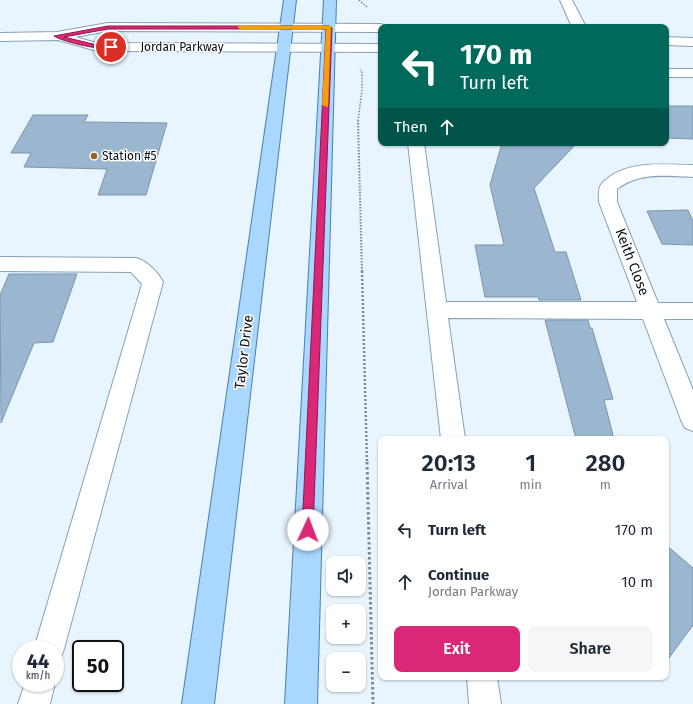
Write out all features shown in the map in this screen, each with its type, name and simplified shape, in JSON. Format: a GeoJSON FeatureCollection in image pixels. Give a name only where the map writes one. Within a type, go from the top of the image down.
{"type":"FeatureCollection","features":[{"type":"Feature","properties":{"kind":"main road","name":"Taylor Drive"},"geometry":{"type":"LineString","coordinates":[[198,704],[290,0]]}},
{"type":"Feature","properties":{"kind":"main road"},"geometry":{"type":"LineString","coordinates":[[301,704],[330,0]]}},
{"type":"Feature","properties":{"kind":"street"},"geometry":{"type":"LineString","coordinates":[[566,0],[578,24]]}},
{"type":"Feature","properties":{"kind":"street","name":"Jordan Parkway"},"geometry":{"type":"LineString","coordinates":[[0,37],[56,36],[108,27],[286,38]]}},
{"type":"Feature","properties":{"kind":"street"},"geometry":{"type":"LineString","coordinates":[[286,38],[328,38],[378,29]]}},
{"type":"Feature","properties":{"kind":"street","name":"Jordan Parkway"},"geometry":{"type":"LineString","coordinates":[[56,36],[97,47],[286,38]]}},
{"type":"Feature","properties":{"kind":"street"},"geometry":{"type":"LineString","coordinates":[[286,38],[328,38],[378,47]]}},
{"type":"Feature","properties":{"kind":"street"},"geometry":{"type":"LineString","coordinates":[[669,41],[693,42]]}},
{"type":"Feature","properties":{"kind":"street"},"geometry":{"type":"LineString","coordinates":[[669,73],[693,73]]}},
{"type":"Feature","properties":{"kind":"street"},"geometry":{"type":"LineString","coordinates":[[416,146],[453,436]]}},
{"type":"Feature","properties":{"kind":"street","name":"Keith Close"},"geometry":{"type":"LineString","coordinates":[[693,171],[647,171],[631,173],[616,180],[608,187],[608,202],[693,420]]}},
{"type":"Feature","properties":{"kind":"street"},"geometry":{"type":"LineString","coordinates":[[0,264],[136,265],[153,282],[53,640]]}},
{"type":"Feature","properties":{"kind":"street"},"geometry":{"type":"LineString","coordinates":[[438,310],[693,311]]}},
{"type":"Feature","properties":{"kind":"street"},"geometry":{"type":"LineString","coordinates":[[482,680],[486,704]]}},
{"type":"Feature","properties":{"kind":"street"},"geometry":{"type":"LineString","coordinates":[[34,704],[37,692]]}},
{"type":"Feature","properties":{"kind":"path"},"geometry":{"type":"LineString","coordinates":[[356,67],[362,72],[363,78],[358,121],[373,704]]}},
{"type":"Feature","properties":{"kind":"building"},"geometry":{"type":"Polygon","coordinates":[[[669,106],[693,106],[693,139],[669,138],[669,106]]]}},
{"type":"Feature","properties":{"kind":"building","name":"Station #5"},"geometry":{"type":"Polygon","coordinates":[[[33,115],[88,115],[84,122],[167,123],[146,195],[98,195],[107,169],[24,167],[31,153],[11,153],[33,115]]]}},
{"type":"Feature","properties":{"kind":"building"},"geometry":{"type":"Polygon","coordinates":[[[501,146],[574,146],[534,188],[555,252],[566,252],[581,300],[539,300],[538,297],[485,297],[475,245],[504,245],[490,185],[501,146]]]}},
{"type":"Feature","properties":{"kind":"building"},"geometry":{"type":"Polygon","coordinates":[[[688,210],[693,221],[693,245],[662,244],[647,211],[688,210]]]}},
{"type":"Feature","properties":{"kind":"building"},"geometry":{"type":"Polygon","coordinates":[[[9,274],[77,274],[53,342],[34,343],[1,423],[0,295],[9,274]]]}},
{"type":"Feature","properties":{"kind":"building"},"geometry":{"type":"Polygon","coordinates":[[[545,320],[588,320],[590,328],[592,328],[613,399],[604,400],[613,436],[575,436],[545,320]]]}},
{"type":"Feature","properties":{"kind":"building"},"geometry":{"type":"Polygon","coordinates":[[[669,548],[693,568],[693,625],[669,658],[669,548]]]}},
{"type":"Feature","properties":{"kind":"slow traffic"},"geometry":{"type":"LineString","coordinates":[[240,28],[329,28],[325,105]]}},
{"type":"Feature","properties":{"kind":"place","name":"Station #5"},"geometry":{"type":"Point","coordinates":[94,156]}},
{"type":"Feature","properties":{"kind":"route"},"geometry":{"type":"LineString","coordinates":[[111,47],[97,47],[56,36],[108,27],[329,28],[308,530]]}}]}
